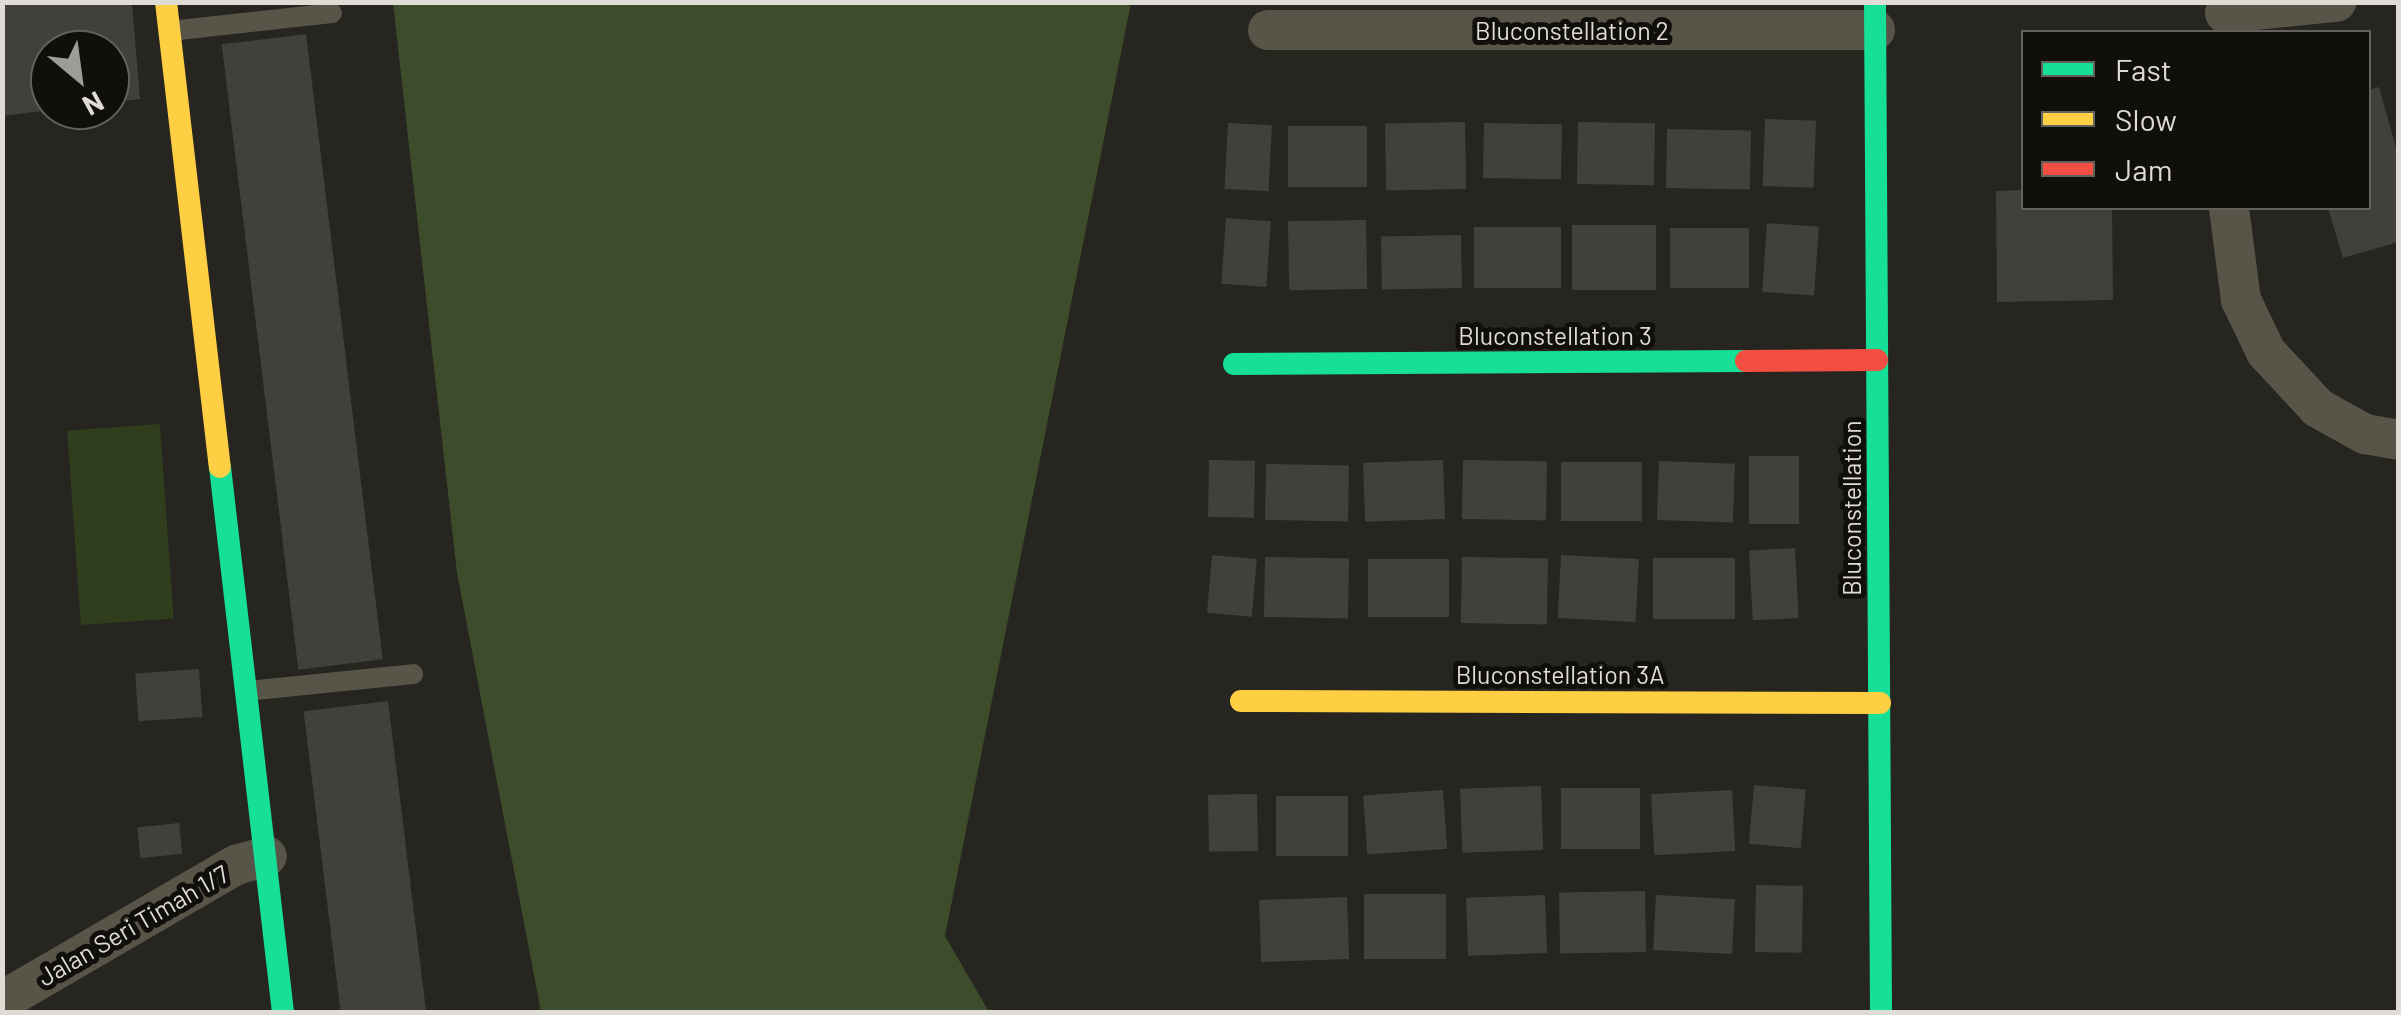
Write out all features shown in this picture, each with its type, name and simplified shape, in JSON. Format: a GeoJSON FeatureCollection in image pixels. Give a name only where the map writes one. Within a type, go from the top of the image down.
{"type":"FeatureCollection","features":[{"type":"Feature","properties":{"kind":"street"},"geometry":{"type":"LineString","coordinates":[[166,2],[284,1012]]}},
{"type":"Feature","properties":{"kind":"street"},"geometry":{"type":"LineString","coordinates":[[2226,16],[2336,2]]}},
{"type":"Feature","properties":{"kind":"street","name":"Bluconstellation 2"},"geometry":{"type":"LineString","coordinates":[[1268,30],[1875,16]]}},
{"type":"Feature","properties":{"kind":"street","name":"Bluconstellation"},"geometry":{"type":"LineString","coordinates":[[1875,16],[1881,1012]]}},
{"type":"Feature","properties":{"kind":"street"},"geometry":{"type":"LineString","coordinates":[[2229,210],[2241,300],[2266,352],[2318,408],[2366,434],[2398,440]]}},
{"type":"Feature","properties":{"kind":"street","name":"Bluconstellation 3"},"geometry":{"type":"LineString","coordinates":[[1234,364],[1877,360]]}},
{"type":"Feature","properties":{"kind":"street","name":"Bluconstellation 3A"},"geometry":{"type":"LineString","coordinates":[[1241,701],[1880,703]]}},
{"type":"Feature","properties":{"kind":"street","name":"Jalan Seri Timah 1/7"},"geometry":{"type":"LineString","coordinates":[[2,1002],[236,865],[267,856]]}},
{"type":"Feature","properties":{"kind":"lane"},"geometry":{"type":"LineString","coordinates":[[170,32],[332,14]]}},
{"type":"Feature","properties":{"kind":"lane"},"geometry":{"type":"LineString","coordinates":[[247,691],[414,674]]}},
{"type":"Feature","properties":{"kind":"green space"},"geometry":{"type":"Polygon","coordinates":[[[393,3],[1131,3],[945,936],[989,1012],[541,1012],[457,573],[393,3]]]}},
{"type":"Feature","properties":{"kind":"green space"},"geometry":{"type":"Polygon","coordinates":[[[160,424],[174,619],[81,625],[67,430],[160,424]]]}},
{"type":"Feature","properties":{"kind":"building"},"geometry":{"type":"Polygon","coordinates":[[[2,2],[132,2],[140,99],[130,100],[130,30],[30,30],[30,112],[2,116],[2,2]]]}},
{"type":"Feature","properties":{"kind":"building"},"geometry":{"type":"Polygon","coordinates":[[[306,34],[383,659],[298,670],[222,44],[306,34]]]}},
{"type":"Feature","properties":{"kind":"building"},"geometry":{"type":"Polygon","coordinates":[[[2379,87],[2398,155],[2398,242],[2343,258],[2329,210],[2371,210],[2371,89],[2379,87]]]}},
{"type":"Feature","properties":{"kind":"building"},"geometry":{"type":"Polygon","coordinates":[[[1765,119],[1816,121],[1814,188],[1763,186],[1765,119]]]}},
{"type":"Feature","properties":{"kind":"building"},"geometry":{"type":"Polygon","coordinates":[[[1465,122],[1466,189],[1386,190],[1385,123],[1465,122]]]}},
{"type":"Feature","properties":{"kind":"building"},"geometry":{"type":"Polygon","coordinates":[[[1578,122],[1655,123],[1654,185],[1577,184],[1578,122]]]}},
{"type":"Feature","properties":{"kind":"building"},"geometry":{"type":"Polygon","coordinates":[[[1228,123],[1272,125],[1268,191],[1225,189],[1228,123]]]}},
{"type":"Feature","properties":{"kind":"building"},"geometry":{"type":"Polygon","coordinates":[[[1484,123],[1562,124],[1561,179],[1483,178],[1484,123]]]}},
{"type":"Feature","properties":{"kind":"building"},"geometry":{"type":"Polygon","coordinates":[[[1288,126],[1367,126],[1367,187],[1288,187],[1288,126]]]}},
{"type":"Feature","properties":{"kind":"building"},"geometry":{"type":"Polygon","coordinates":[[[1667,129],[1751,130],[1750,189],[1666,188],[1667,129]]]}},
{"type":"Feature","properties":{"kind":"building"},"geometry":{"type":"Polygon","coordinates":[[[2021,190],[2021,210],[2112,210],[2113,300],[1997,302],[1996,191],[2021,190]]]}},
{"type":"Feature","properties":{"kind":"building"},"geometry":{"type":"Polygon","coordinates":[[[1226,218],[1271,221],[1266,287],[1221,284],[1226,218]]]}},
{"type":"Feature","properties":{"kind":"building"},"geometry":{"type":"Polygon","coordinates":[[[1366,220],[1367,289],[1289,290],[1288,221],[1366,220]]]}},
{"type":"Feature","properties":{"kind":"building"},"geometry":{"type":"Polygon","coordinates":[[[1767,223],[1819,227],[1814,295],[1762,292],[1767,223]]]}},
{"type":"Feature","properties":{"kind":"building"},"geometry":{"type":"Polygon","coordinates":[[[1572,225],[1656,225],[1656,290],[1572,290],[1572,225]]]}},
{"type":"Feature","properties":{"kind":"building"},"geometry":{"type":"Polygon","coordinates":[[[1474,227],[1561,227],[1561,288],[1474,288],[1474,227]]]}},
{"type":"Feature","properties":{"kind":"building"},"geometry":{"type":"Polygon","coordinates":[[[1670,228],[1749,228],[1749,288],[1670,288],[1670,228]]]}},
{"type":"Feature","properties":{"kind":"building"},"geometry":{"type":"Polygon","coordinates":[[[1461,235],[1462,288],[1382,289],[1381,236],[1461,235]]]}},
{"type":"Feature","properties":{"kind":"building"},"geometry":{"type":"Polygon","coordinates":[[[1749,456],[1799,456],[1799,524],[1749,524],[1749,456]]]}},
{"type":"Feature","properties":{"kind":"building"},"geometry":{"type":"Polygon","coordinates":[[[1209,460],[1255,461],[1254,518],[1208,517],[1209,460]]]}},
{"type":"Feature","properties":{"kind":"building"},"geometry":{"type":"Polygon","coordinates":[[[1443,460],[1445,519],[1365,522],[1363,463],[1443,460]]]}},
{"type":"Feature","properties":{"kind":"building"},"geometry":{"type":"Polygon","coordinates":[[[1463,460],[1547,461],[1546,520],[1462,519],[1463,460]]]}},
{"type":"Feature","properties":{"kind":"building"},"geometry":{"type":"Polygon","coordinates":[[[1659,461],[1735,464],[1733,523],[1657,520],[1659,461]]]}},
{"type":"Feature","properties":{"kind":"building"},"geometry":{"type":"Polygon","coordinates":[[[1561,462],[1642,462],[1642,521],[1561,521],[1561,462]]]}},
{"type":"Feature","properties":{"kind":"building"},"geometry":{"type":"Polygon","coordinates":[[[1266,464],[1349,465],[1348,521],[1265,520],[1266,464]]]}},
{"type":"Feature","properties":{"kind":"building"},"geometry":{"type":"Polygon","coordinates":[[[1795,548],[1799,618],[1753,620],[1749,550],[1795,548]]]}},
{"type":"Feature","properties":{"kind":"building"},"geometry":{"type":"Polygon","coordinates":[[[1212,555],[1257,559],[1252,617],[1207,613],[1212,555]]]}},
{"type":"Feature","properties":{"kind":"building"},"geometry":{"type":"Polygon","coordinates":[[[1561,555],[1639,559],[1636,622],[1558,618],[1561,555]]]}},
{"type":"Feature","properties":{"kind":"building"},"geometry":{"type":"Polygon","coordinates":[[[1265,557],[1349,558],[1348,618],[1264,617],[1265,557]]]}},
{"type":"Feature","properties":{"kind":"building"},"geometry":{"type":"Polygon","coordinates":[[[1462,557],[1548,559],[1547,624],[1461,623],[1462,557]]]}},
{"type":"Feature","properties":{"kind":"building"},"geometry":{"type":"Polygon","coordinates":[[[1653,558],[1735,558],[1735,619],[1653,619],[1653,558]]]}},
{"type":"Feature","properties":{"kind":"building"},"geometry":{"type":"Polygon","coordinates":[[[1368,559],[1449,559],[1449,617],[1368,617],[1368,559]]]}},
{"type":"Feature","properties":{"kind":"building"},"geometry":{"type":"Polygon","coordinates":[[[199,669],[202,717],[139,721],[135,673],[199,669]]]}},
{"type":"Feature","properties":{"kind":"building"},"geometry":{"type":"Polygon","coordinates":[[[388,701],[426,1012],[341,1012],[304,711],[388,701]]]}},
{"type":"Feature","properties":{"kind":"building"},"geometry":{"type":"Polygon","coordinates":[[[1754,785],[1806,790],[1801,848],[1749,844],[1754,785]]]}},
{"type":"Feature","properties":{"kind":"building"},"geometry":{"type":"Polygon","coordinates":[[[1541,786],[1543,850],[1462,853],[1460,789],[1541,786]]]}},
{"type":"Feature","properties":{"kind":"building"},"geometry":{"type":"Polygon","coordinates":[[[1561,788],[1640,788],[1640,849],[1561,849],[1561,788]]]}},
{"type":"Feature","properties":{"kind":"building"},"geometry":{"type":"Polygon","coordinates":[[[1443,790],[1447,849],[1367,854],[1363,796],[1443,790]]]}},
{"type":"Feature","properties":{"kind":"building"},"geometry":{"type":"Polygon","coordinates":[[[1732,790],[1735,851],[1654,855],[1651,794],[1732,790]]]}},
{"type":"Feature","properties":{"kind":"building"},"geometry":{"type":"Polygon","coordinates":[[[1257,794],[1258,851],[1209,852],[1208,795],[1257,794]]]}},
{"type":"Feature","properties":{"kind":"building"},"geometry":{"type":"Polygon","coordinates":[[[1276,796],[1348,796],[1348,856],[1276,856],[1276,796]]]}},
{"type":"Feature","properties":{"kind":"building"},"geometry":{"type":"Polygon","coordinates":[[[179,823],[182,854],[140,858],[137,827],[179,823]]]}},
{"type":"Feature","properties":{"kind":"building"},"geometry":{"type":"Polygon","coordinates":[[[1756,885],[1803,886],[1802,953],[1755,952],[1756,885]]]}},
{"type":"Feature","properties":{"kind":"building"},"geometry":{"type":"Polygon","coordinates":[[[1645,891],[1646,952],[1560,953],[1559,893],[1645,891]]]}},
{"type":"Feature","properties":{"kind":"building"},"geometry":{"type":"Polygon","coordinates":[[[1364,894],[1446,894],[1446,959],[1364,959],[1364,894]]]}},
{"type":"Feature","properties":{"kind":"building"},"geometry":{"type":"Polygon","coordinates":[[[1545,895],[1547,953],[1468,956],[1466,898],[1545,895]]]}},
{"type":"Feature","properties":{"kind":"building"},"geometry":{"type":"Polygon","coordinates":[[[1656,895],[1735,899],[1732,954],[1653,950],[1656,895]]]}},
{"type":"Feature","properties":{"kind":"building"},"geometry":{"type":"Polygon","coordinates":[[[1347,897],[1349,959],[1261,962],[1259,900],[1347,897]]]}},
{"type":"Feature","properties":{"kind":"traffic: fast"},"geometry":{"type":"LineString","coordinates":[[1875,2],[1881,1012]]}},
{"type":"Feature","properties":{"kind":"traffic: fast"},"geometry":{"type":"LineString","coordinates":[[1234,364],[1746,361]]}},
{"type":"Feature","properties":{"kind":"traffic: fast"},"geometry":{"type":"LineString","coordinates":[[220,467],[283,1012]]}},
{"type":"Feature","properties":{"kind":"traffic: slow"},"geometry":{"type":"LineString","coordinates":[[166,2],[220,467]]}},
{"type":"Feature","properties":{"kind":"traffic: slow"},"geometry":{"type":"LineString","coordinates":[[1241,701],[1880,703]]}},
{"type":"Feature","properties":{"kind":"traffic: jam"},"geometry":{"type":"LineString","coordinates":[[1746,361],[1877,360]]}}]}
